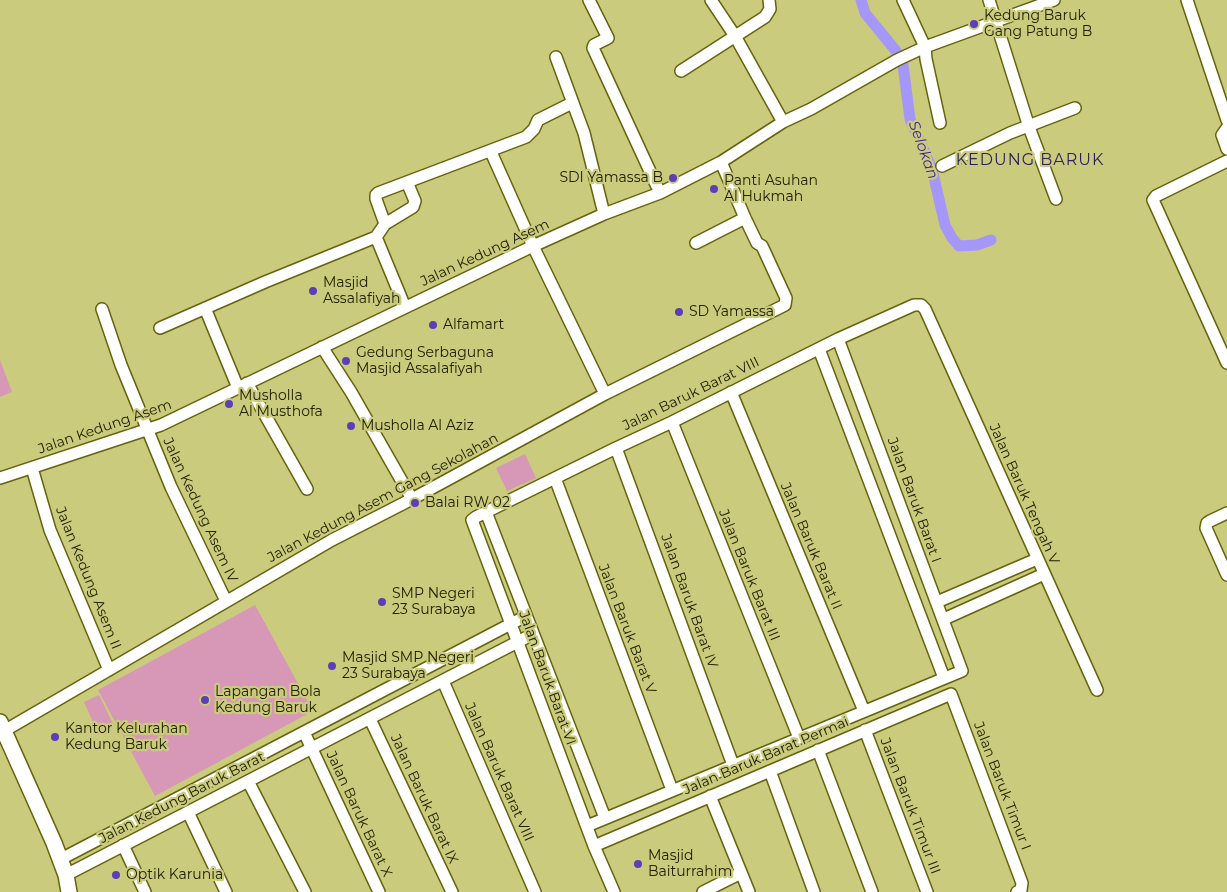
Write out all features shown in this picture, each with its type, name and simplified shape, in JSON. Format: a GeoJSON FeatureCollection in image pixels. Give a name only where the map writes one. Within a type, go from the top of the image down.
{"type":"FeatureCollection","features":[{"type":"Feature","properties":{"kind":"street"},"geometry":{"type":"LineString","coordinates":[[589,0],[608,38],[594,45],[593,48],[660,193]]}},
{"type":"Feature","properties":{"kind":"street"},"geometry":{"type":"LineString","coordinates":[[712,0],[735,36],[782,122]]}},
{"type":"Feature","properties":{"kind":"street"},"geometry":{"type":"LineString","coordinates":[[680,72],[768,14],[770,6],[768,0]]}},
{"type":"Feature","properties":{"kind":"street"},"geometry":{"type":"LineString","coordinates":[[903,0],[925,47],[940,123]]}},
{"type":"Feature","properties":{"kind":"street"},"geometry":{"type":"LineString","coordinates":[[989,0],[1029,127],[1056,199]]}},
{"type":"Feature","properties":{"kind":"street","name":"Jalan Kedung Asem"},"geometry":{"type":"LineString","coordinates":[[0,478],[148,431],[208,404],[322,347],[534,246],[604,214],[660,193],[721,162],[782,122],[811,109],[899,59],[925,47],[1054,0]]}},
{"type":"Feature","properties":{"kind":"street"},"geometry":{"type":"LineString","coordinates":[[1187,0],[1227,120]]}},
{"type":"Feature","properties":{"kind":"street"},"geometry":{"type":"LineString","coordinates":[[556,57],[584,133],[604,214]]}},
{"type":"Feature","properties":{"kind":"street"},"geometry":{"type":"LineString","coordinates":[[385,224],[376,195],[526,137],[534,129],[538,120],[572,102]]}},
{"type":"Feature","properties":{"kind":"street"},"geometry":{"type":"LineString","coordinates":[[942,166],[1010,133],[1075,108]]}},
{"type":"Feature","properties":{"kind":"street"},"geometry":{"type":"LineString","coordinates":[[1227,128],[1222,136],[1227,149]]}},
{"type":"Feature","properties":{"kind":"street"},"geometry":{"type":"LineString","coordinates":[[491,152],[605,394]]}},
{"type":"Feature","properties":{"kind":"street"},"geometry":{"type":"LineString","coordinates":[[1227,161],[1156,196],[1153,200],[1154,206],[1227,363]]}},
{"type":"Feature","properties":{"kind":"street"},"geometry":{"type":"LineString","coordinates":[[696,243],[745,218],[721,162]]}},
{"type":"Feature","properties":{"kind":"street"},"geometry":{"type":"LineString","coordinates":[[160,328],[376,237],[385,224],[413,207],[415,201],[407,182]]}},
{"type":"Feature","properties":{"kind":"street","name":"Jalan Kedung Asem Gang Sekolahan"},"geometry":{"type":"LineString","coordinates":[[2,727],[109,670],[332,540],[412,499],[605,394],[785,305],[786,298],[762,246],[757,242],[745,218]]}},
{"type":"Feature","properties":{"kind":"street"},"geometry":{"type":"LineString","coordinates":[[376,237],[405,307]]}},
{"type":"Feature","properties":{"kind":"street","name":"Jalan Baruk Barat VIII"},"geometry":{"type":"LineString","coordinates":[[472,520],[838,339],[914,305],[920,305],[925,309]]}},
{"type":"Feature","properties":{"kind":"street"},"geometry":{"type":"LineString","coordinates":[[205,308],[242,386],[307,489]]}},
{"type":"Feature","properties":{"kind":"street","name":"Jalan Kedung Asem IV"},"geometry":{"type":"LineString","coordinates":[[102,309],[121,365],[171,487],[226,601]]}},
{"type":"Feature","properties":{"kind":"street","name":"Jalan Baruk Tengah V"},"geometry":{"type":"LineString","coordinates":[[925,309],[1096,690]]}},
{"type":"Feature","properties":{"kind":"street","name":"Jalan Baruk Barat I"},"geometry":{"type":"LineString","coordinates":[[838,339],[962,670]]}},
{"type":"Feature","properties":{"kind":"street"},"geometry":{"type":"LineString","coordinates":[[322,347],[351,392],[412,499]]}},
{"type":"Feature","properties":{"kind":"street"},"geometry":{"type":"LineString","coordinates":[[819,349],[944,678]]}},
{"type":"Feature","properties":{"kind":"street","name":"Jalan Baruk Barat II"},"geometry":{"type":"LineString","coordinates":[[731,392],[864,711]]}},
{"type":"Feature","properties":{"kind":"street","name":"Jalan Baruk Barat III"},"geometry":{"type":"LineString","coordinates":[[672,422],[799,738]]}},
{"type":"Feature","properties":{"kind":"street","name":"Jalan Baruk Barat IV"},"geometry":{"type":"LineString","coordinates":[[616,448],[733,765]]}},
{"type":"Feature","properties":{"kind":"street","name":"Jalan Kedung Asem II"},"geometry":{"type":"LineString","coordinates":[[32,468],[50,530],[109,670]]}},
{"type":"Feature","properties":{"kind":"street","name":"Jalan Baruk Barat V"},"geometry":{"type":"LineString","coordinates":[[555,478],[672,790]]}},
{"type":"Feature","properties":{"kind":"street","name":"Jalan Baruk Barat VI"},"geometry":{"type":"LineString","coordinates":[[486,512],[605,818]]}},
{"type":"Feature","properties":{"kind":"street"},"geometry":{"type":"LineString","coordinates":[[1227,513],[1210,520],[1206,528],[1227,575]]}},
{"type":"Feature","properties":{"kind":"street","name":"Jalan Baruk Barat VI"},"geometry":{"type":"LineString","coordinates":[[472,520],[594,846],[614,892]]}},
{"type":"Feature","properties":{"kind":"street"},"geometry":{"type":"LineString","coordinates":[[936,602],[1037,559]]}},
{"type":"Feature","properties":{"kind":"street"},"geometry":{"type":"LineString","coordinates":[[944,619],[1044,574]]}},
{"type":"Feature","properties":{"kind":"street","name":"Jalan Kedung Baruk Barat"},"geometry":{"type":"LineString","coordinates":[[60,860],[526,616]]}},
{"type":"Feature","properties":{"kind":"street","name":"Jalan Kedung Baruk Barat"},"geometry":{"type":"LineString","coordinates":[[66,875],[534,634]]}},
{"type":"Feature","properties":{"kind":"street","name":"Jalan Baruk Barat Permai"},"geometry":{"type":"LineString","coordinates":[[587,826],[962,670]]}},
{"type":"Feature","properties":{"kind":"street","name":"Jalan Baruk Barat VIII"},"geometry":{"type":"LineString","coordinates":[[443,681],[536,892]]}},
{"type":"Feature","properties":{"kind":"street","name":"Jalan Baruk Barat Permai"},"geometry":{"type":"LineString","coordinates":[[594,846],[950,694]]}},
{"type":"Feature","properties":{"kind":"street","name":"Jalan Baruk Timur I"},"geometry":{"type":"LineString","coordinates":[[950,694],[1022,883],[1019,891]]}},
{"type":"Feature","properties":{"kind":"street","name":"Jalan Baruk Barat IX"},"geometry":{"type":"LineString","coordinates":[[370,719],[452,892]]}},
{"type":"Feature","properties":{"kind":"street"},"geometry":{"type":"LineString","coordinates":[[2,727],[60,860],[66,875],[69,892]]}},
{"type":"Feature","properties":{"kind":"street","name":"Jalan Baruk Timur III"},"geometry":{"type":"LineString","coordinates":[[865,730],[928,892]]}},
{"type":"Feature","properties":{"kind":"street"},"geometry":{"type":"LineString","coordinates":[[304,732],[312,748]]}},
{"type":"Feature","properties":{"kind":"street","name":"Jalan Baruk Barat X"},"geometry":{"type":"LineString","coordinates":[[312,748],[379,892]]}},
{"type":"Feature","properties":{"kind":"street"},"geometry":{"type":"LineString","coordinates":[[818,750],[872,892]]}},
{"type":"Feature","properties":{"kind":"street"},"geometry":{"type":"LineString","coordinates":[[770,771],[814,892]]}},
{"type":"Feature","properties":{"kind":"street"},"geometry":{"type":"LineString","coordinates":[[248,781],[305,892]]}},
{"type":"Feature","properties":{"kind":"street"},"geometry":{"type":"LineString","coordinates":[[710,796],[749,892]]}},
{"type":"Feature","properties":{"kind":"street"},"geometry":{"type":"LineString","coordinates":[[188,812],[226,892]]}},
{"type":"Feature","properties":{"kind":"street"},"geometry":{"type":"LineString","coordinates":[[123,845],[145,892]]}},
{"type":"Feature","properties":{"kind":"street"},"geometry":{"type":"LineString","coordinates":[[703,892],[741,873]]}},
{"type":"Feature","properties":{"kind":"shaded area"},"geometry":{"type":"Polygon","coordinates":[[[0,360],[12,392],[0,397],[0,360]]]}},
{"type":"Feature","properties":{"kind":"shaded area"},"geometry":{"type":"Polygon","coordinates":[[[525,454],[536,478],[507,491],[496,468],[525,454]]]}},
{"type":"Feature","properties":{"kind":"shaded area","name":"Lapangan Bola Kedung Baruk"},"geometry":{"type":"Polygon","coordinates":[[[255,605],[313,711],[155,796],[98,690],[255,605]]]}},
{"type":"Feature","properties":{"kind":"shaded area"},"geometry":{"type":"Polygon","coordinates":[[[99,695],[113,724],[97,731],[84,702],[99,695]]]}},
{"type":"Feature","properties":{"kind":"waterway","name":"Selokan"},"geometry":{"type":"LineString","coordinates":[[861,0],[865,13],[896,51],[903,65],[910,119],[932,169],[945,225],[952,238],[959,246],[977,245],[991,240]]}},
{"type":"Feature","properties":{"kind":"place","name":"Kedung Baruk Gang Patung B"},"geometry":{"type":"Point","coordinates":[974,24]}},
{"type":"Feature","properties":{"kind":"place","name":"SDI Yamassa B"},"geometry":{"type":"Point","coordinates":[673,178]}},
{"type":"Feature","properties":{"kind":"place","name":"Panti Asuhan Al Hukmah"},"geometry":{"type":"Point","coordinates":[714,189]}},
{"type":"Feature","properties":{"kind":"place","name":"Masjid Assalafiyah"},"geometry":{"type":"Point","coordinates":[313,291]}},
{"type":"Feature","properties":{"kind":"place","name":"SD Yamassa"},"geometry":{"type":"Point","coordinates":[679,312]}},
{"type":"Feature","properties":{"kind":"place","name":"Alfamart"},"geometry":{"type":"Point","coordinates":[433,325]}},
{"type":"Feature","properties":{"kind":"place","name":"Gedung Serbaguna Masjid Assalafiyah"},"geometry":{"type":"Point","coordinates":[346,361]}},
{"type":"Feature","properties":{"kind":"place","name":"Musholla Al Musthofa"},"geometry":{"type":"Point","coordinates":[229,404]}},
{"type":"Feature","properties":{"kind":"place","name":"Musholla Al Aziz"},"geometry":{"type":"Point","coordinates":[351,426]}},
{"type":"Feature","properties":{"kind":"place","name":"Balai RW 02"},"geometry":{"type":"Point","coordinates":[415,503]}},
{"type":"Feature","properties":{"kind":"place","name":"SMP Negeri 23 Surabaya"},"geometry":{"type":"Point","coordinates":[382,602]}},
{"type":"Feature","properties":{"kind":"place","name":"Masjid SMP Negeri 23 Surabaya"},"geometry":{"type":"Point","coordinates":[332,666]}},
{"type":"Feature","properties":{"kind":"place","name":"Lapangan Bola Kedung Baruk"},"geometry":{"type":"Point","coordinates":[205,700]}},
{"type":"Feature","properties":{"kind":"place","name":"Kantor Kelurahan Kedung Baruk"},"geometry":{"type":"Point","coordinates":[55,737]}},
{"type":"Feature","properties":{"kind":"place","name":"Masjid Baiturrahim"},"geometry":{"type":"Point","coordinates":[638,864]}},
{"type":"Feature","properties":{"kind":"place","name":"Optik Karunia"},"geometry":{"type":"Point","coordinates":[116,875]}},
{"type":"Feature","properties":{"kind":"district","name":"KEDUNG BARUK"},"geometry":{"type":"Point","coordinates":[1030,160]}}]}
